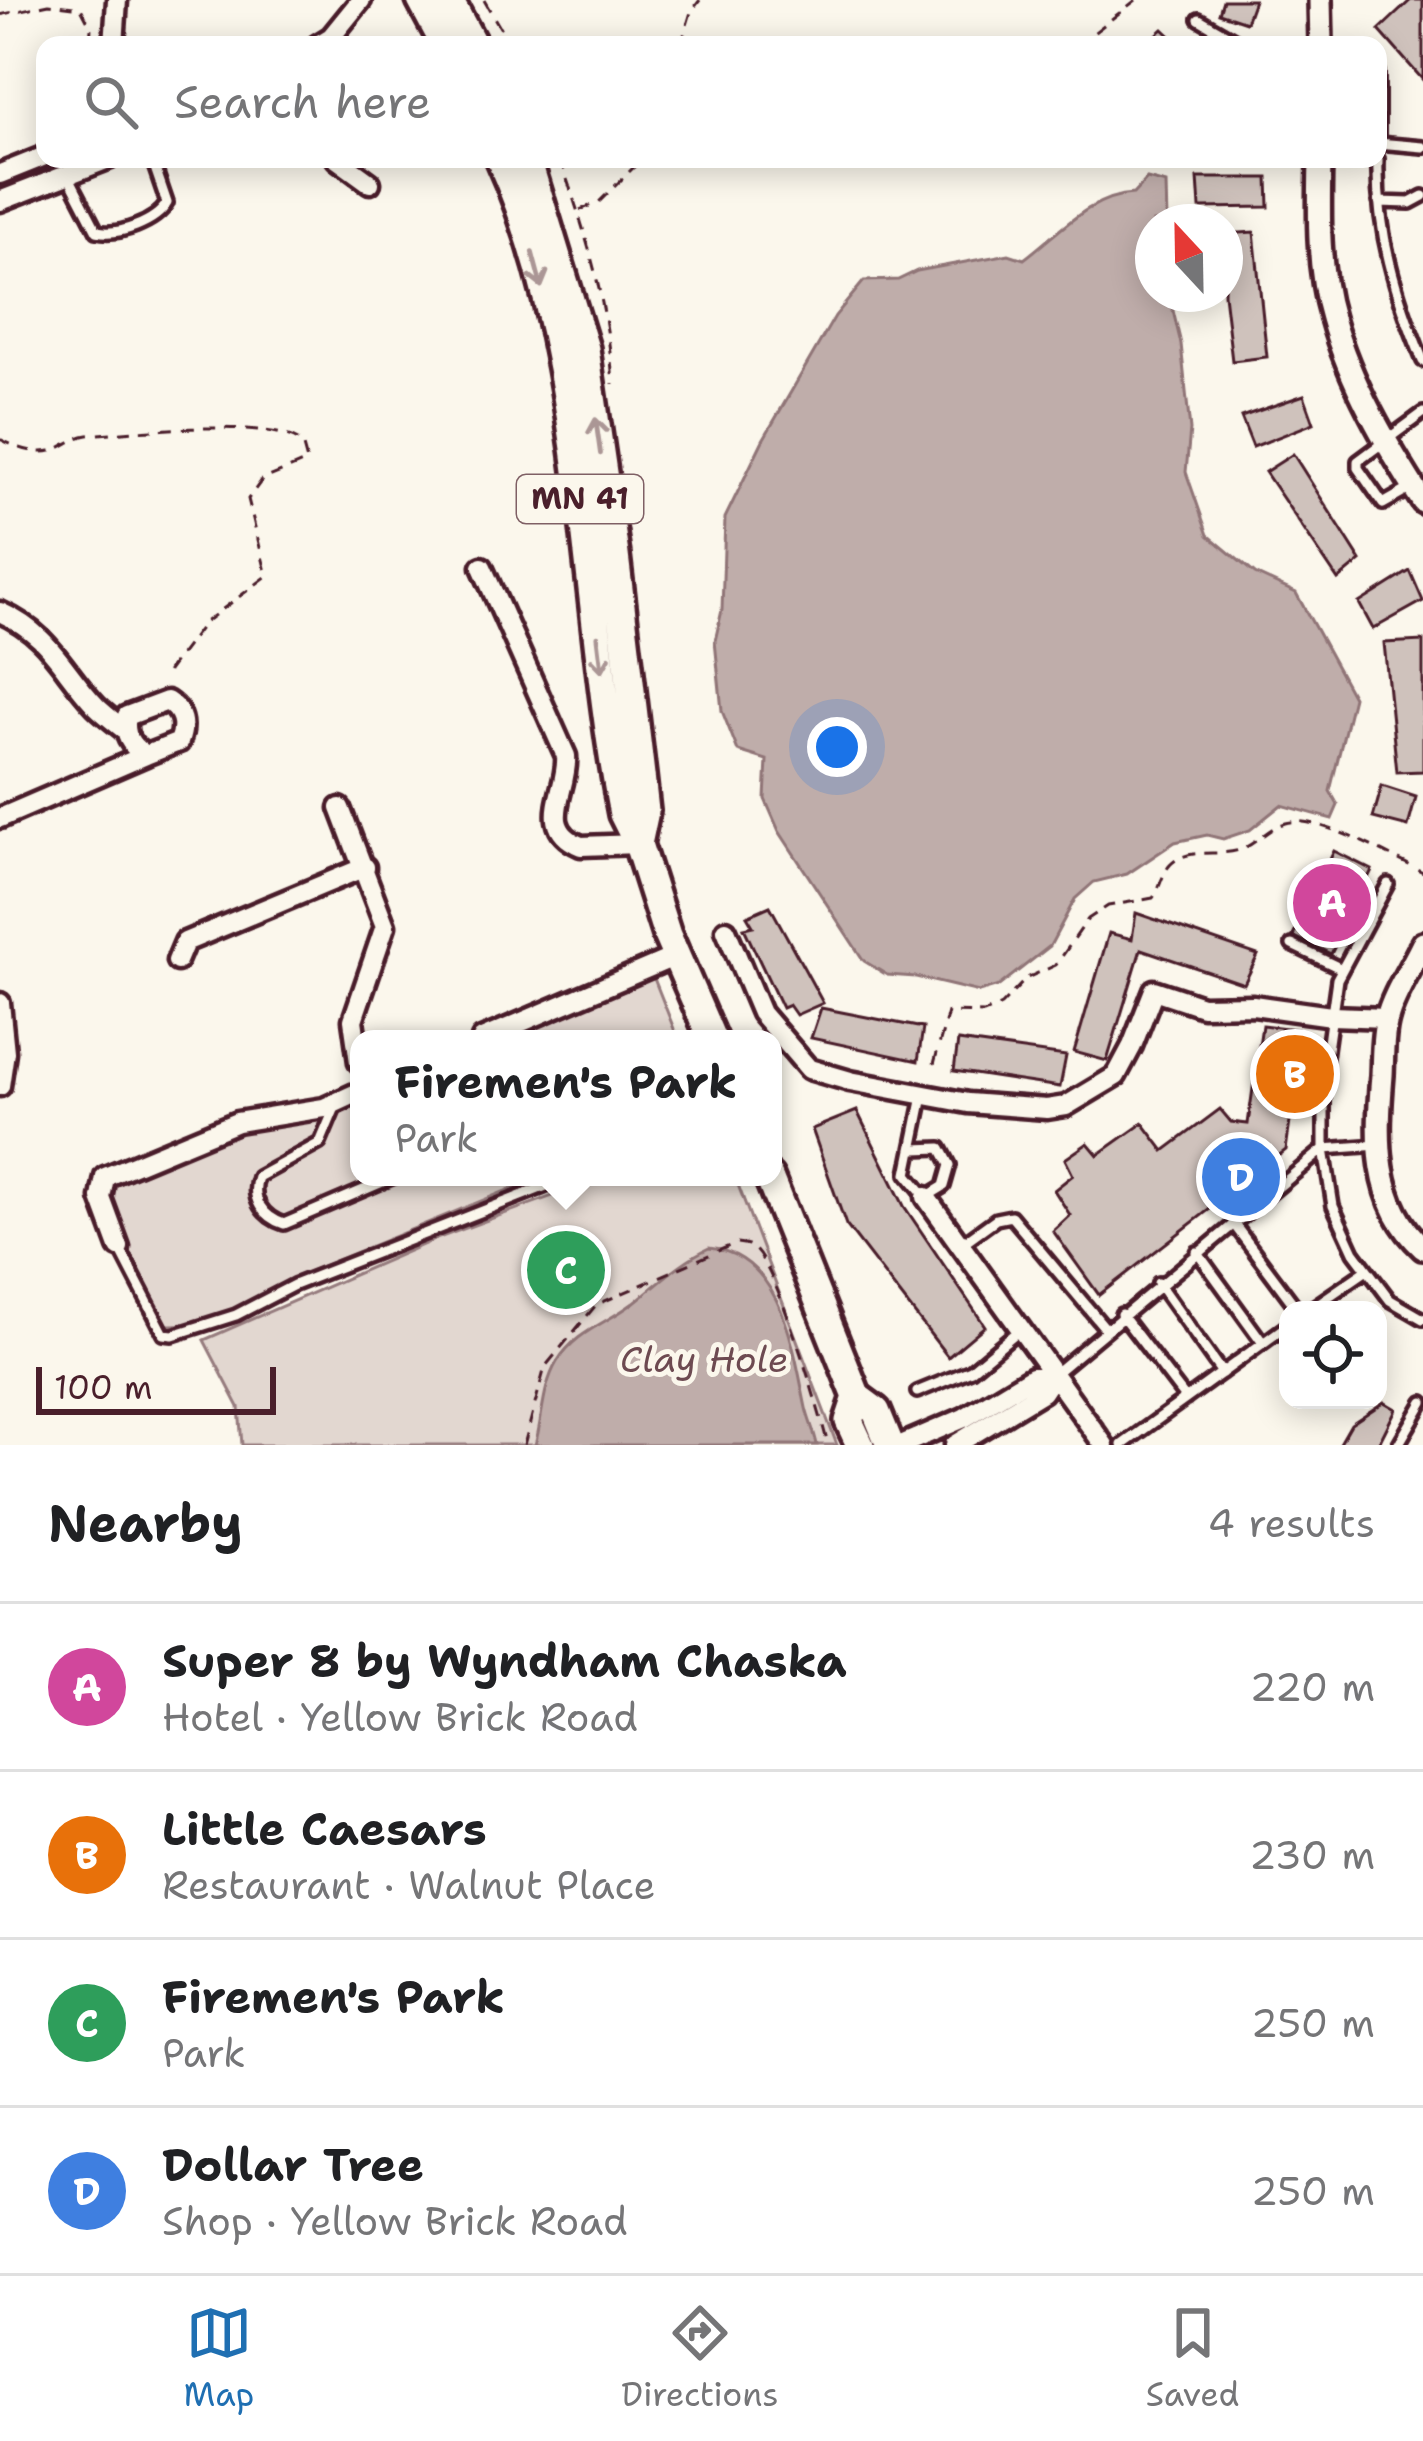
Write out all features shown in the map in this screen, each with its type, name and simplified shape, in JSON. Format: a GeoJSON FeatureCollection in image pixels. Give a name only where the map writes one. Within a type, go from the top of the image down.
{"type":"FeatureCollection","features":[{"type":"Feature","properties":{"kind":"main road"},"geometry":{"type":"LineString","coordinates":[[421,0],[440,36]]}},
{"type":"Feature","properties":{"kind":"main road"},"geometry":{"type":"LineString","coordinates":[[449,0],[468,36]]}},
{"type":"Feature","properties":{"kind":"main road","name":"MN 41"},"geometry":{"type":"LineString","coordinates":[[503,168],[534,258],[556,345],[623,814],[708,1030]]}},
{"type":"Feature","properties":{"kind":"main road","name":"MN 41"},"geometry":{"type":"LineString","coordinates":[[529,168],[585,349],[645,811],[638,844]]}},
{"type":"Feature","properties":{"kind":"main road"},"geometry":{"type":"LineString","coordinates":[[773,1186],[857,1397],[876,1411],[890,1445]]}},
{"type":"Feature","properties":{"kind":"main road"},"geometry":{"type":"LineString","coordinates":[[857,1397],[849,1421],[860,1445]]}},
{"type":"Feature","properties":{"kind":"street"},"geometry":{"type":"LineString","coordinates":[[115,36],[117,0]]}},
{"type":"Feature","properties":{"kind":"street"},"geometry":{"type":"LineString","coordinates":[[332,36],[361,0]]}},
{"type":"Feature","properties":{"kind":"street"},"geometry":{"type":"LineString","coordinates":[[1320,0],[1321,36]]}},
{"type":"Feature","properties":{"kind":"street"},"geometry":{"type":"LineString","coordinates":[[0,174],[36,160]]}},
{"type":"Feature","properties":{"kind":"street"},"geometry":{"type":"LineString","coordinates":[[0,201],[82,168]]}},
{"type":"Feature","properties":{"kind":"street"},"geometry":{"type":"LineString","coordinates":[[349,168],[370,183]]}},
{"type":"Feature","properties":{"kind":"street"},"geometry":{"type":"LineString","coordinates":[[1319,168],[1319,227],[1331,316],[1365,401],[1418,495]]}},
{"type":"Feature","properties":{"kind":"street"},"geometry":{"type":"LineString","coordinates":[[482,568],[566,756],[567,772],[555,808],[559,829],[580,846],[638,844]]}},
{"type":"Feature","properties":{"kind":"street"},"geometry":{"type":"LineString","coordinates":[[0,612],[47,642],[96,706],[126,731]]}},
{"type":"Feature","properties":{"kind":"street"},"geometry":{"type":"LineString","coordinates":[[0,818],[179,742],[183,724],[176,707],[166,700],[128,716],[131,744],[146,754]]}},
{"type":"Feature","properties":{"kind":"street"},"geometry":{"type":"LineString","coordinates":[[340,808],[386,926],[353,1020],[354,1030]]}},
{"type":"Feature","properties":{"kind":"street"},"geometry":{"type":"LineString","coordinates":[[177,961],[185,942],[365,867]]}},
{"type":"Feature","properties":{"kind":"street"},"geometry":{"type":"LineString","coordinates":[[726,931],[761,1013],[775,1030]]}},
{"type":"Feature","properties":{"kind":"street"},"geometry":{"type":"LineString","coordinates":[[503,1030],[676,956]]}},
{"type":"Feature","properties":{"kind":"street"},"geometry":{"type":"LineString","coordinates":[[1420,956],[1387,1018],[1379,1145],[1388,1198],[1399,1220],[1423,1248]]}},
{"type":"Feature","properties":{"kind":"street"},"geometry":{"type":"LineString","coordinates":[[782,1038],[809,1070],[923,1096],[1047,1109],[1066,1106],[1115,1076],[1154,990],[1202,1006],[1253,1005],[1387,1018]]}},
{"type":"Feature","properties":{"kind":"street"},"geometry":{"type":"LineString","coordinates":[[0,1003],[5,1035],[0,1086]]}},
{"type":"Feature","properties":{"kind":"street"},"geometry":{"type":"LineString","coordinates":[[118,1247],[101,1198],[104,1177],[237,1122],[324,1108],[350,1095]]}},
{"type":"Feature","properties":{"kind":"street"},"geometry":{"type":"LineString","coordinates":[[926,1197],[1104,1445]]}},
{"type":"Feature","properties":{"kind":"street"},"geometry":{"type":"LineString","coordinates":[[901,1445],[964,1418],[1032,1377],[1054,1373]]}},
{"type":"Feature","properties":{"kind":"street"},"geometry":{"type":"LineString","coordinates":[[955,1445],[1042,1391],[1054,1373]]}},
{"type":"Feature","properties":{"kind":"lane"},"geometry":{"type":"LineString","coordinates":[[1199,19],[1228,36]]}},
{"type":"Feature","properties":{"kind":"lane"},"geometry":{"type":"LineString","coordinates":[[1387,150],[1423,147]]}},
{"type":"Feature","properties":{"kind":"lane"},"geometry":{"type":"LineString","coordinates":[[67,173],[98,231],[110,234],[159,216],[167,203],[155,168]]}},
{"type":"Feature","properties":{"kind":"lane"},"geometry":{"type":"LineString","coordinates":[[1378,168],[1379,202],[1398,300],[1423,361]]}},
{"type":"Feature","properties":{"kind":"lane"},"geometry":{"type":"LineString","coordinates":[[1379,202],[1406,203],[1423,196]]}},
{"type":"Feature","properties":{"kind":"lane"},"geometry":{"type":"LineString","coordinates":[[1418,495],[1383,504],[1358,468],[1362,455],[1423,413]]}},
{"type":"Feature","properties":{"kind":"lane"},"geometry":{"type":"LineString","coordinates":[[1388,884],[1342,970],[1324,1071],[1324,1149],[1333,1206],[1354,1252],[1390,1300],[1423,1318]]}},
{"type":"Feature","properties":{"kind":"lane"},"geometry":{"type":"LineString","coordinates":[[1292,946],[1342,970]]}},
{"type":"Feature","properties":{"kind":"lane"},"geometry":{"type":"LineString","coordinates":[[915,1149],[941,1148],[950,1165],[944,1186],[926,1197],[907,1174],[923,1096]]}},
{"type":"Feature","properties":{"kind":"lane"},"geometry":{"type":"LineString","coordinates":[[338,1101],[320,1143],[258,1177],[254,1187],[258,1205],[269,1220],[284,1224],[373,1186]]}},
{"type":"Feature","properties":{"kind":"lane"},"geometry":{"type":"LineString","coordinates":[[1054,1373],[1324,1149],[1379,1145]]}},
{"type":"Feature","properties":{"kind":"lane"},"geometry":{"type":"LineString","coordinates":[[118,1247],[164,1334],[173,1335],[236,1315],[294,1285],[545,1186]]}},
{"type":"Feature","properties":{"kind":"lane"},"geometry":{"type":"LineString","coordinates":[[960,1245],[996,1219],[1011,1216],[1105,1328]]}},
{"type":"Feature","properties":{"kind":"lane"},"geometry":{"type":"LineString","coordinates":[[1233,1223],[1291,1301]]}},
{"type":"Feature","properties":{"kind":"lane"},"geometry":{"type":"LineString","coordinates":[[1197,1252],[1263,1343]]}},
{"type":"Feature","properties":{"kind":"lane"},"geometry":{"type":"LineString","coordinates":[[1322,1301],[1367,1270]]}},
{"type":"Feature","properties":{"kind":"lane"},"geometry":{"type":"LineString","coordinates":[[1158,1283],[1222,1373]]}},
{"type":"Feature","properties":{"kind":"lane"},"geometry":{"type":"LineString","coordinates":[[1121,1314],[1186,1399]]}},
{"type":"Feature","properties":{"kind":"lane"},"geometry":{"type":"LineString","coordinates":[[916,1392],[971,1370],[1021,1328]]}},
{"type":"Feature","properties":{"kind":"lane"},"geometry":{"type":"LineString","coordinates":[[1122,1445],[1279,1331]]}},
{"type":"Feature","properties":{"kind":"lane"},"geometry":{"type":"LineString","coordinates":[[1398,1445],[1423,1402]]}},
{"type":"Feature","properties":{"kind":"path"},"geometry":{"type":"LineString","coordinates":[[484,0],[505,36]]}},
{"type":"Feature","properties":{"kind":"path"},"geometry":{"type":"LineString","coordinates":[[684,36],[700,0]]}},
{"type":"Feature","properties":{"kind":"path"},"geometry":{"type":"LineString","coordinates":[[1090,36],[1136,0]]}},
{"type":"Feature","properties":{"kind":"path"},"geometry":{"type":"LineString","coordinates":[[0,15],[49,4],[81,8],[92,27],[91,36]]}},
{"type":"Feature","properties":{"kind":"path"},"geometry":{"type":"LineString","coordinates":[[578,211],[599,202],[633,168]]}},
{"type":"Feature","properties":{"kind":"path"},"geometry":{"type":"LineString","coordinates":[[0,439],[25,450],[45,452],[84,436],[229,428],[282,431],[302,443],[307,461],[262,480],[248,499],[268,576],[204,623],[167,678]]}},
{"type":"Feature","properties":{"kind":"path"},"geometry":{"type":"LineString","coordinates":[[934,1064],[948,1012],[984,1013],[1001,1005],[1027,978],[1056,965],[1088,920],[1108,906],[1153,898],[1169,866],[1186,855],[1245,848],[1292,821],[1317,825],[1423,872]]}},
{"type":"Feature","properties":{"kind":"path"},"geometry":{"type":"LineString","coordinates":[[524,1445],[545,1367],[596,1305],[736,1243],[754,1249],[766,1268],[815,1393],[827,1445]]}},
{"type":"Feature","properties":{"kind":"shaded area"},"geometry":{"type":"Polygon","coordinates":[[[653,976],[674,1030],[529,1030],[653,976]]]}},
{"type":"Feature","properties":{"kind":"shaded area"},"geometry":{"type":"Polygon","coordinates":[[[350,1107],[350,1186],[518,1186],[288,1280],[230,1312],[166,1325],[107,1204],[113,1187],[249,1126],[321,1117],[350,1107]]]}},
{"type":"Feature","properties":{"kind":"shaded area"},"geometry":{"type":"Polygon","coordinates":[[[580,1186],[738,1186],[837,1445],[242,1445],[239,1407],[204,1340],[436,1239],[580,1186]]]}},
{"type":"Feature","properties":{"kind":"water"},"geometry":{"type":"Polygon","coordinates":[[[1147,179],[1166,184],[1167,204],[1135,204],[1135,312],[1173,312],[1190,430],[1186,472],[1208,535],[1255,574],[1296,593],[1353,697],[1330,791],[1338,805],[1332,819],[1281,805],[1250,830],[1223,839],[1207,835],[1175,842],[1127,874],[1094,882],[1075,899],[1050,946],[999,986],[979,992],[887,975],[864,961],[779,831],[765,799],[767,760],[738,751],[722,711],[715,641],[722,610],[725,518],[763,440],[835,316],[864,281],[898,280],[917,271],[1009,254],[1024,259],[1088,209],[1133,194],[1147,179]]]}},
{"type":"Feature","properties":{"kind":"water","name":"Clay Hole"},"geometry":{"type":"Polygon","coordinates":[[[709,1248],[734,1255],[754,1268],[769,1287],[790,1335],[817,1445],[535,1445],[548,1382],[564,1352],[709,1248]]]}},
{"type":"Feature","properties":{"kind":"building"},"geometry":{"type":"Polygon","coordinates":[[[1223,0],[1254,0],[1246,22],[1219,13],[1223,0]]]}},
{"type":"Feature","properties":{"kind":"building"},"geometry":{"type":"Polygon","coordinates":[[[1411,0],[1423,0],[1423,80],[1387,36],[1379,30],[1411,0]]]}},
{"type":"Feature","properties":{"kind":"building"},"geometry":{"type":"Polygon","coordinates":[[[1198,178],[1268,178],[1269,207],[1200,204],[1198,178]]]}},
{"type":"Feature","properties":{"kind":"building"},"geometry":{"type":"Polygon","coordinates":[[[1254,232],[1267,357],[1232,361],[1226,312],[1243,312],[1243,233],[1254,232]]]}},
{"type":"Feature","properties":{"kind":"building"},"geometry":{"type":"Polygon","coordinates":[[[1304,395],[1314,423],[1253,447],[1241,417],[1304,395]]]}},
{"type":"Feature","properties":{"kind":"building"},"geometry":{"type":"Polygon","coordinates":[[[1293,454],[1361,561],[1338,580],[1265,472],[1293,454]]]}},
{"type":"Feature","properties":{"kind":"building"},"geometry":{"type":"Polygon","coordinates":[[[1410,571],[1423,601],[1373,629],[1359,603],[1410,571]]]}},
{"type":"Feature","properties":{"kind":"building"},"geometry":{"type":"Polygon","coordinates":[[[1423,641],[1423,771],[1397,772],[1384,643],[1423,641]]]}},
{"type":"Feature","properties":{"kind":"building"},"geometry":{"type":"Polygon","coordinates":[[[1382,786],[1416,797],[1408,827],[1373,818],[1382,786]]]}},
{"type":"Feature","properties":{"kind":"building"},"geometry":{"type":"Polygon","coordinates":[[[1334,851],[1372,870],[1331,954],[1293,936],[1334,851]]]}},
{"type":"Feature","properties":{"kind":"building"},"geometry":{"type":"Polygon","coordinates":[[[770,906],[823,1003],[796,1015],[789,1005],[782,1008],[744,928],[753,926],[747,916],[770,906]]]}},
{"type":"Feature","properties":{"kind":"building"},"geometry":{"type":"Polygon","coordinates":[[[1136,913],[1258,955],[1244,984],[1141,949],[1107,1061],[1074,1052],[1109,933],[1132,939],[1136,913]]]}},
{"type":"Feature","properties":{"kind":"building"},"geometry":{"type":"Polygon","coordinates":[[[821,1008],[923,1028],[918,1061],[811,1038],[821,1008]]]}},
{"type":"Feature","properties":{"kind":"building"},"geometry":{"type":"Polygon","coordinates":[[[1262,1025],[1303,1030],[1286,1150],[1099,1295],[1053,1231],[1070,1215],[1054,1190],[1073,1175],[1065,1159],[1088,1143],[1098,1155],[1143,1123],[1164,1151],[1220,1109],[1231,1122],[1248,1124],[1262,1025]]]}},
{"type":"Feature","properties":{"kind":"building"},"geometry":{"type":"Polygon","coordinates":[[[958,1041],[1066,1056],[1060,1087],[954,1071],[958,1041]]]}},
{"type":"Feature","properties":{"kind":"building"},"geometry":{"type":"Polygon","coordinates":[[[857,1111],[904,1206],[985,1326],[948,1357],[846,1225],[812,1129],[857,1111]]]}},
{"type":"Feature","properties":{"kind":"building"},"geometry":{"type":"Polygon","coordinates":[[[1387,1404],[1396,1409],[1378,1445],[1339,1445],[1351,1424],[1374,1409],[1387,1409],[1387,1404]]]}},
{"type":"Feature","properties":{"kind":"place","name":"Super 8 by Wyndham Chaska"},"geometry":{"type":"Point","coordinates":[1332,903]}},
{"type":"Feature","properties":{"kind":"place","name":"Little Caesars"},"geometry":{"type":"Point","coordinates":[1295,1074]}},
{"type":"Feature","properties":{"kind":"place","name":"Dollar Tree"},"geometry":{"type":"Point","coordinates":[1241,1177]}},
{"type":"Feature","properties":{"kind":"place","name":"Firemen's Park"},"geometry":{"type":"Point","coordinates":[566,1270]}}]}
